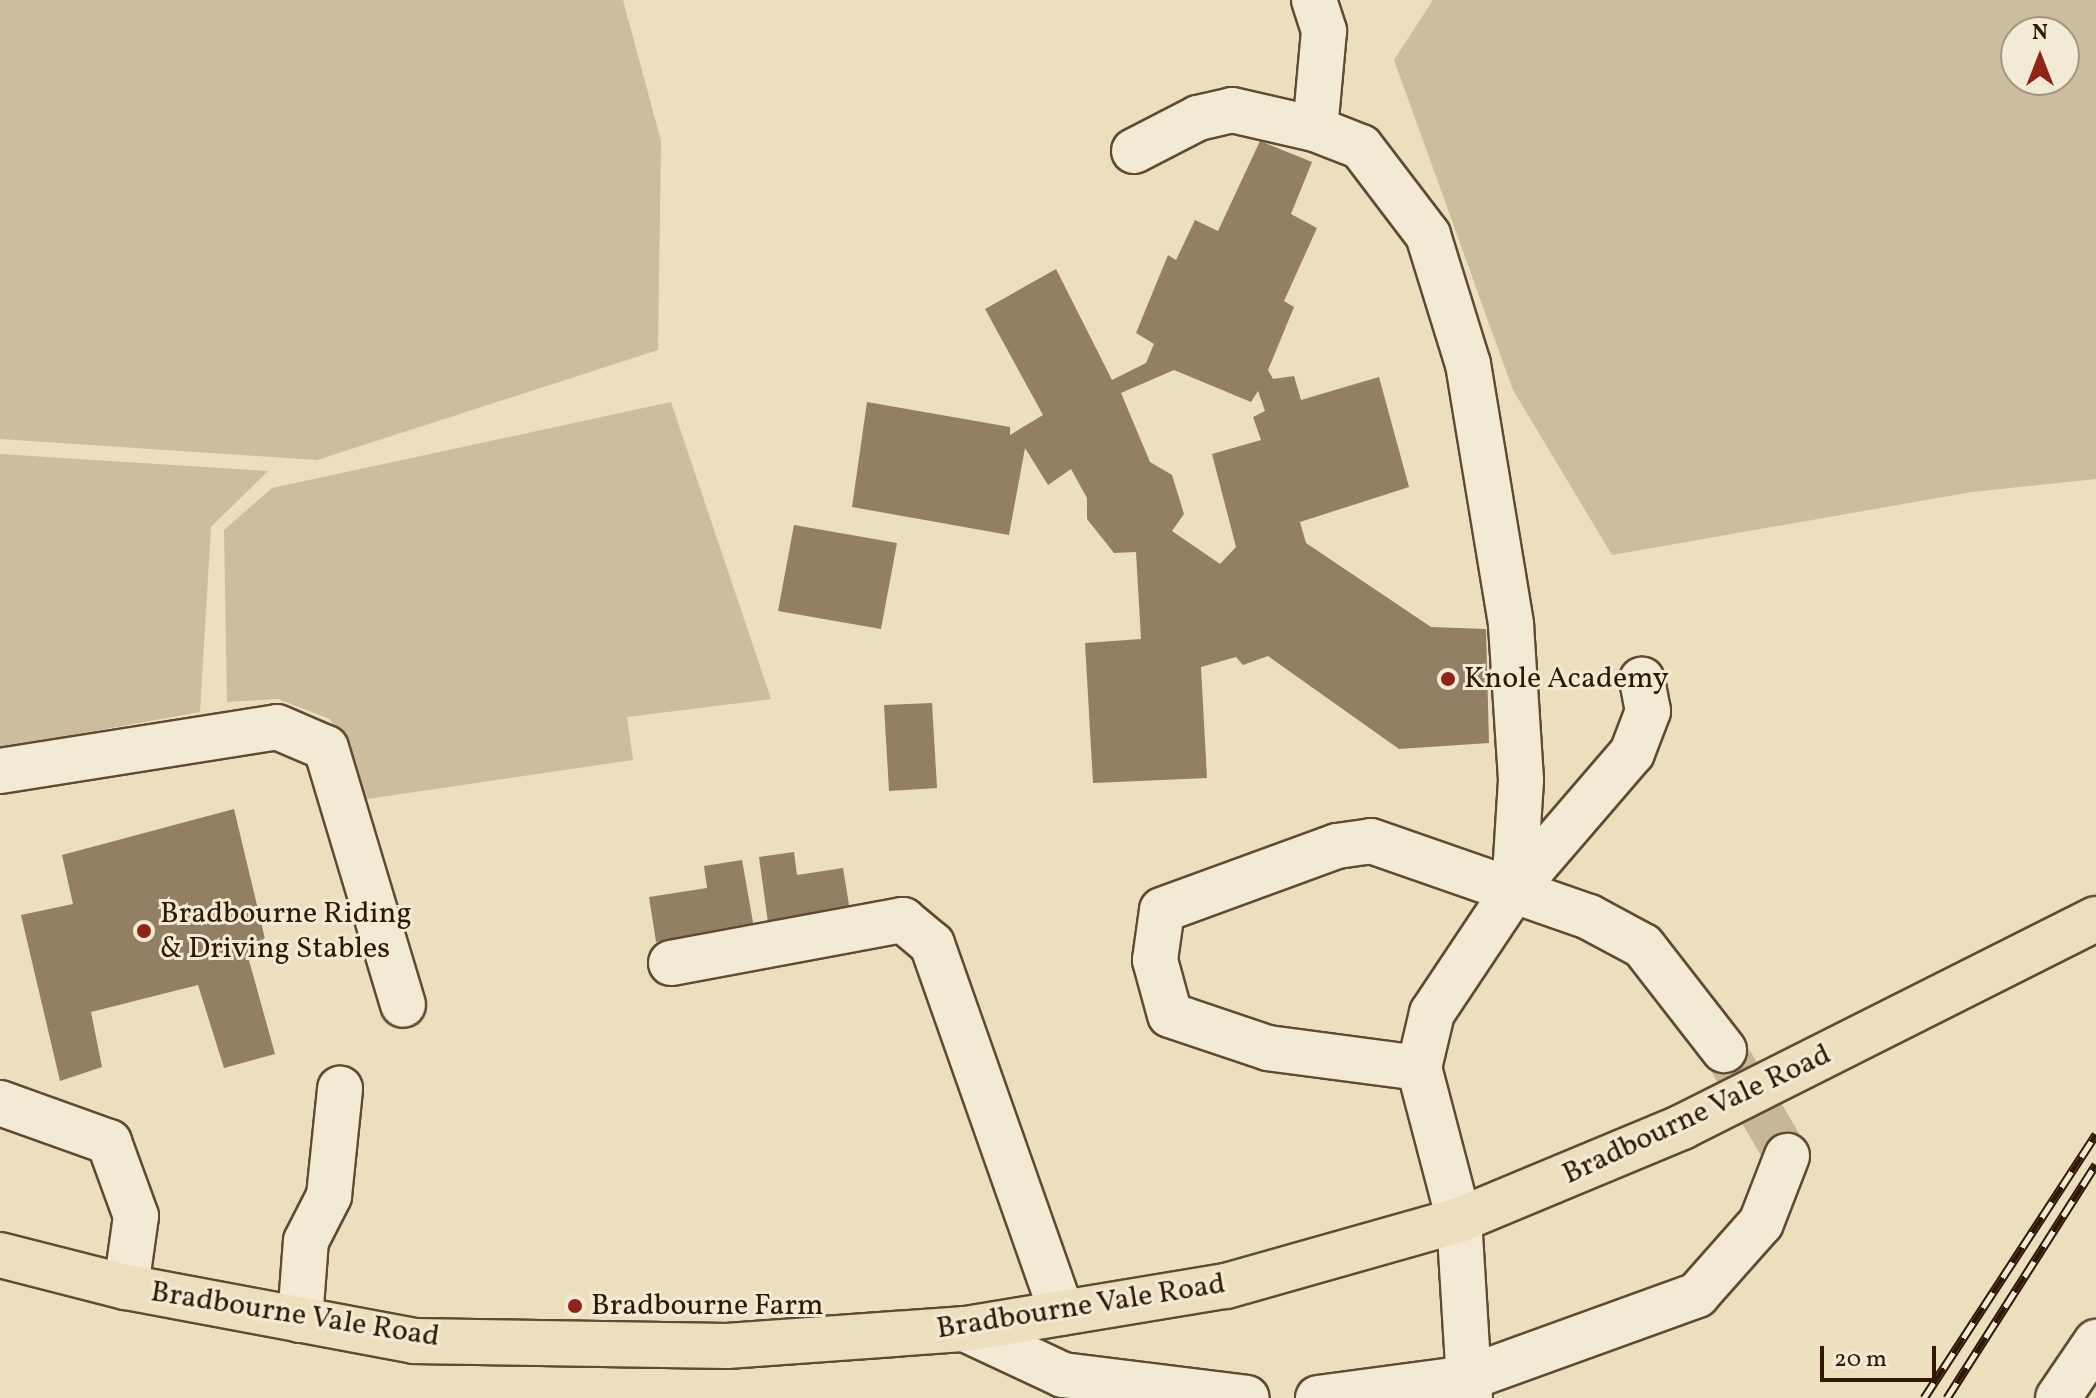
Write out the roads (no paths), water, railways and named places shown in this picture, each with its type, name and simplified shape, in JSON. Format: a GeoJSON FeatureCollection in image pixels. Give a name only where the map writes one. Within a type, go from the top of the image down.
{"type":"FeatureCollection","features":[{"type":"Feature","properties":{"kind":"highway","name":"Bradbourne Vale Road"},"geometry":{"type":"LineString","coordinates":[[0,1255],[126,1287],[414,1341],[695,1346],[965,1329],[1226,1286],[1459,1220],[1682,1127],[2096,919]]}},
{"type":"Feature","properties":{"kind":"street"},"geometry":{"type":"LineString","coordinates":[[1314,0],[1324,31],[1315,129]]}},
{"type":"Feature","properties":{"kind":"street"},"geometry":{"type":"LineString","coordinates":[[1134,151],[1198,118],[1232,110],[1315,129],[1361,147],[1405,197],[1428,235],[1468,364],[1511,625],[1521,780],[1514,890]]}},
{"type":"Feature","properties":{"kind":"street"},"geometry":{"type":"LineString","coordinates":[[1469,1388],[1459,1220],[1419,1068],[1432,1013],[1514,890],[1632,753],[1648,711],[1642,680]]}},
{"type":"Feature","properties":{"kind":"street"},"geometry":{"type":"LineString","coordinates":[[0,771],[277,727],[326,748],[403,1005]]}},
{"type":"Feature","properties":{"kind":"street"},"geometry":{"type":"LineString","coordinates":[[1419,1068],[1268,1048],[1170,1015],[1155,960],[1162,910],[1337,846],[1371,841],[1589,917],[1643,946],[1724,1050]]}},
{"type":"Feature","properties":{"kind":"street"},"geometry":{"type":"LineString","coordinates":[[671,963],[903,920],[932,944],[1062,1313]]}},
{"type":"Feature","properties":{"kind":"street"},"geometry":{"type":"LineString","coordinates":[[300,1320],[306,1241],[329,1196],[340,1089]]}},
{"type":"Feature","properties":{"kind":"street"},"geometry":{"type":"LineString","coordinates":[[0,1103],[109,1142],[136,1216],[126,1287]]}},
{"type":"Feature","properties":{"kind":"street"},"geometry":{"type":"LineString","coordinates":[[1318,1398],[1469,1388],[1697,1295],[1761,1223],[1787,1156]]}},
{"type":"Feature","properties":{"kind":"street"},"geometry":{"type":"LineString","coordinates":[[965,1329],[1063,1375],[1247,1398]]}},
{"type":"Feature","properties":{"kind":"street"},"geometry":{"type":"LineString","coordinates":[[2058,1398],[2096,1342]]}},
{"type":"Feature","properties":{"kind":"tunnel"},"geometry":{"type":"LineString","coordinates":[[1724,1050],[1787,1156]]}},
{"type":"Feature","properties":{"kind":"railway"},"geometry":{"type":"LineString","coordinates":[[1924,1398],[2096,1134]]}},
{"type":"Feature","properties":{"kind":"railway"},"geometry":{"type":"LineString","coordinates":[[1947,1398],[2096,1164]]}},
{"type":"Feature","properties":{"kind":"place","name":"Knole Academy"},"geometry":{"type":"Point","coordinates":[1448,679]}},
{"type":"Feature","properties":{"kind":"place","name":"Bradbourne Riding & Driving Stables"},"geometry":{"type":"Point","coordinates":[144,931]}},
{"type":"Feature","properties":{"kind":"place","name":"Bradbourne Farm"},"geometry":{"type":"Point","coordinates":[575,1306]}}]}
